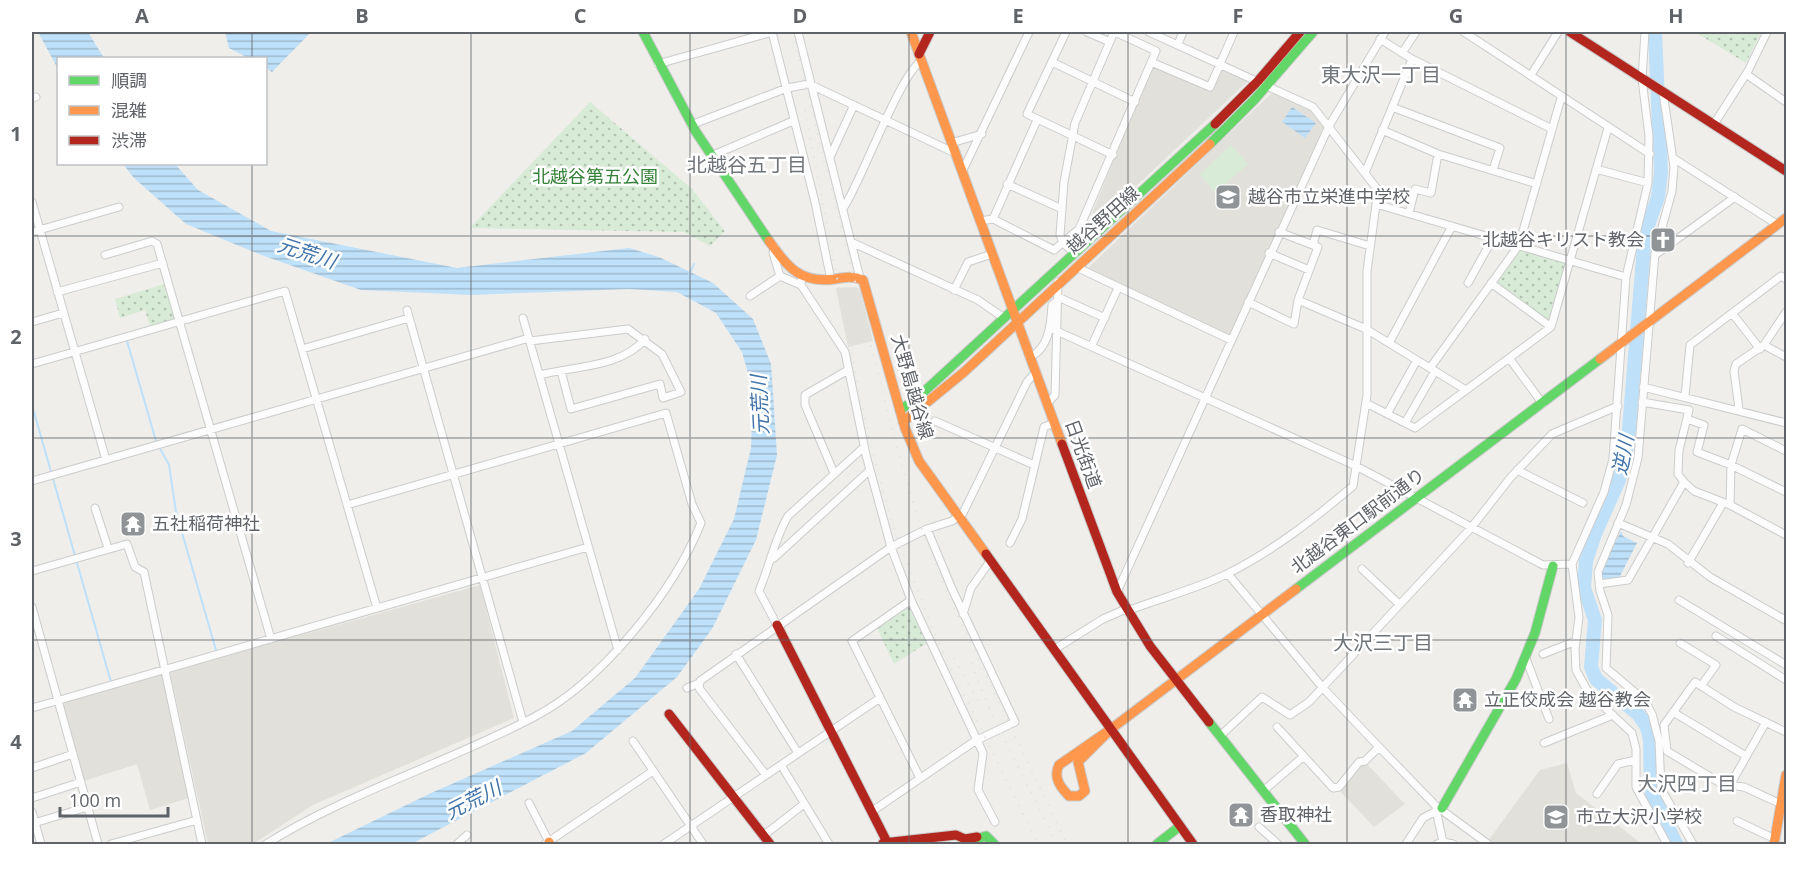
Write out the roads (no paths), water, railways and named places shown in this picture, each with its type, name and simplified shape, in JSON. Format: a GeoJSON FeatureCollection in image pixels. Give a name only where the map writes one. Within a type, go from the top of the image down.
{"type":"FeatureCollection","features":[{"type":"Feature","properties":{"kind":"main road"},"geometry":{"type":"LineString","coordinates":[[643,32],[691,125],[774,247],[802,280],[860,278]]}},
{"type":"Feature","properties":{"kind":"main road","name":"日光街道"},"geometry":{"type":"LineString","coordinates":[[911,32],[1117,592],[1126,610],[1176,679],[1305,844]]}},
{"type":"Feature","properties":{"kind":"main road"},"geometry":{"type":"LineString","coordinates":[[920,58],[930,32]]}},
{"type":"Feature","properties":{"kind":"main road","name":"越谷野田線"},"geometry":{"type":"LineString","coordinates":[[900,410],[915,400],[1258,81],[1300,32]]}},
{"type":"Feature","properties":{"kind":"main road","name":"越谷野田線"},"geometry":{"type":"LineString","coordinates":[[903,422],[1017,322],[1269,86],[1313,32]]}},
{"type":"Feature","properties":{"kind":"main road"},"geometry":{"type":"LineString","coordinates":[[1570,32],[1786,171]]}},
{"type":"Feature","properties":{"kind":"main road","name":"北越谷東口駅前通り"},"geometry":{"type":"LineString","coordinates":[[1111,729],[1786,219]]}},
{"type":"Feature","properties":{"kind":"main road","name":"大野島越谷線"},"geometry":{"type":"LineString","coordinates":[[860,278],[866,285],[903,422],[920,461],[958,518],[991,560],[1193,844]]}},
{"type":"Feature","properties":{"kind":"main road"},"geometry":{"type":"LineString","coordinates":[[1439,809],[1487,734],[1525,656],[1539,617],[1552,566]]}},
{"type":"Feature","properties":{"kind":"main road"},"geometry":{"type":"LineString","coordinates":[[777,625],[885,844],[956,835],[971,841],[986,836],[994,844]]}},
{"type":"Feature","properties":{"kind":"main road"},"geometry":{"type":"LineString","coordinates":[[669,714],[770,844]]}},
{"type":"Feature","properties":{"kind":"main road"},"geometry":{"type":"LineString","coordinates":[[1111,729],[1078,762],[1085,791],[1079,796],[1069,796],[1056,777],[1056,768],[1095,737],[1111,729]]}},
{"type":"Feature","properties":{"kind":"main road"},"geometry":{"type":"LineString","coordinates":[[1774,842],[1786,775]]}},
{"type":"Feature","properties":{"kind":"main road"},"geometry":{"type":"LineString","coordinates":[[1157,844],[1180,826]]}},
{"type":"Feature","properties":{"kind":"street"},"geometry":{"type":"LineString","coordinates":[[658,64],[772,32],[815,201],[831,280]]}},
{"type":"Feature","properties":{"kind":"street"},"geometry":{"type":"LineString","coordinates":[[798,32],[844,207],[860,278]]}},
{"type":"Feature","properties":{"kind":"street"},"geometry":{"type":"LineString","coordinates":[[962,172],[1029,32]]}},
{"type":"Feature","properties":{"kind":"street"},"geometry":{"type":"LineString","coordinates":[[1066,32],[1027,114],[1113,155]]}},
{"type":"Feature","properties":{"kind":"street"},"geometry":{"type":"LineString","coordinates":[[1087,32],[1110,42]]}},
{"type":"Feature","properties":{"kind":"street"},"geometry":{"type":"LineString","coordinates":[[980,221],[993,219],[1054,250],[1063,243],[1078,229],[1113,155],[1156,51],[1115,32],[1075,123],[1072,137],[1060,208],[1060,235],[1063,243],[1074,253]]}},
{"type":"Feature","properties":{"kind":"street"},"geometry":{"type":"LineString","coordinates":[[1055,649],[1103,619],[1228,574],[1286,539],[1353,486],[1366,402],[1366,329],[1370,246],[1378,190],[1313,107],[1178,44],[1166,35],[1149,32]]}},
{"type":"Feature","properties":{"kind":"street"},"geometry":{"type":"LineString","coordinates":[[1178,44],[1183,32]]}},
{"type":"Feature","properties":{"kind":"street"},"geometry":{"type":"LineString","coordinates":[[1151,62],[1210,87],[1234,32]]}},
{"type":"Feature","properties":{"kind":"street"},"geometry":{"type":"LineString","coordinates":[[1117,592],[1329,126],[1385,32]]}},
{"type":"Feature","properties":{"kind":"street"},"geometry":{"type":"LineString","coordinates":[[1402,53],[1416,32]]}},
{"type":"Feature","properties":{"kind":"street"},"geometry":{"type":"LineString","coordinates":[[1464,32],[1531,75],[1561,98],[1650,154]]}},
{"type":"Feature","properties":{"kind":"street"},"geometry":{"type":"LineString","coordinates":[[1531,75],[1558,32]]}},
{"type":"Feature","properties":{"kind":"street"},"geometry":{"type":"LineString","coordinates":[[1645,32],[1643,79],[1650,154],[1648,183],[1626,277],[1625,342],[1613,459],[1604,492],[1572,564],[1579,617],[1575,662],[1580,679],[1588,692],[1632,733],[1636,760],[1635,778],[1639,796],[1666,844]]}},
{"type":"Feature","properties":{"kind":"street"},"geometry":{"type":"LineString","coordinates":[[1714,124],[1746,74],[1767,32]]}},
{"type":"Feature","properties":{"kind":"street"},"geometry":{"type":"LineString","coordinates":[[1380,39],[1412,59],[1552,129]]}},
{"type":"Feature","properties":{"kind":"street"},"geometry":{"type":"LineString","coordinates":[[844,207],[914,65],[920,58]]}},
{"type":"Feature","properties":{"kind":"street"},"geometry":{"type":"LineString","coordinates":[[1365,173],[1412,59]]}},
{"type":"Feature","properties":{"kind":"street"},"geometry":{"type":"LineString","coordinates":[[1052,62],[1135,102]]}},
{"type":"Feature","properties":{"kind":"street"},"geometry":{"type":"LineString","coordinates":[[1746,74],[1786,102]]}},
{"type":"Feature","properties":{"kind":"street"},"geometry":{"type":"LineString","coordinates":[[691,125],[787,88],[813,86],[955,153]]}},
{"type":"Feature","properties":{"kind":"street"},"geometry":{"type":"LineString","coordinates":[[1661,91],[1673,158],[1672,191],[1655,255],[1647,326],[1638,458],[1631,488],[1599,564],[1599,584],[1608,615],[1606,668],[1644,700],[1652,714],[1659,741],[1661,789],[1693,844]]}},
{"type":"Feature","properties":{"kind":"street"},"geometry":{"type":"LineString","coordinates":[[1406,423],[1432,369],[1519,245],[1561,98]]}},
{"type":"Feature","properties":{"kind":"street"},"geometry":{"type":"LineString","coordinates":[[830,159],[854,105]]}},
{"type":"Feature","properties":{"kind":"street"},"geometry":{"type":"LineString","coordinates":[[1392,107],[1500,148],[1493,170]]}},
{"type":"Feature","properties":{"kind":"street"},"geometry":{"type":"LineString","coordinates":[[993,219],[1037,120]]}},
{"type":"Feature","properties":{"kind":"street"},"geometry":{"type":"LineString","coordinates":[[711,156],[793,121]]}},
{"type":"Feature","properties":{"kind":"street"},"geometry":{"type":"LineString","coordinates":[[1366,402],[1415,428],[1551,327],[1608,128]]}},
{"type":"Feature","properties":{"kind":"street"},"geometry":{"type":"LineString","coordinates":[[1382,130],[1438,154],[1538,184]]}},
{"type":"Feature","properties":{"kind":"street"},"geometry":{"type":"LineString","coordinates":[[951,143],[982,134]]}},
{"type":"Feature","properties":{"kind":"street"},"geometry":{"type":"LineString","coordinates":[[1408,213],[1415,189],[1431,193],[1438,154]]}},
{"type":"Feature","properties":{"kind":"street"},"geometry":{"type":"LineString","coordinates":[[1673,158],[1778,225]]}},
{"type":"Feature","properties":{"kind":"street"},"geometry":{"type":"LineString","coordinates":[[1596,169],[1648,183]]}},
{"type":"Feature","properties":{"kind":"street"},"geometry":{"type":"LineString","coordinates":[[1007,184],[1060,208]]}},
{"type":"Feature","properties":{"kind":"street"},"geometry":{"type":"LineString","coordinates":[[1655,255],[1735,197]]}},
{"type":"Feature","properties":{"kind":"street"},"geometry":{"type":"LineString","coordinates":[[32,202],[35,230],[57,292],[106,460]]}},
{"type":"Feature","properties":{"kind":"street"},"geometry":{"type":"LineString","coordinates":[[1376,204],[1626,277]]}},
{"type":"Feature","properties":{"kind":"street"},"geometry":{"type":"LineString","coordinates":[[35,230],[119,207]]}},
{"type":"Feature","properties":{"kind":"street"},"geometry":{"type":"LineString","coordinates":[[1389,343],[1452,226]]}},
{"type":"Feature","properties":{"kind":"street"},"geometry":{"type":"LineString","coordinates":[[1313,245],[1317,230],[1370,246]]}},
{"type":"Feature","properties":{"kind":"street"},"geometry":{"type":"LineString","coordinates":[[1248,302],[1294,324],[1298,300],[1318,248],[1279,232]]}},
{"type":"Feature","properties":{"kind":"street"},"geometry":{"type":"LineString","coordinates":[[1468,283],[1493,238]]}},
{"type":"Feature","properties":{"kind":"street"},"geometry":{"type":"LineString","coordinates":[[105,255],[152,241],[157,244],[271,639]]}},
{"type":"Feature","properties":{"kind":"street"},"geometry":{"type":"LineString","coordinates":[[851,242],[978,300],[1004,318]]}},
{"type":"Feature","properties":{"kind":"street"},"geometry":{"type":"LineString","coordinates":[[774,247],[773,253],[780,276]]}},
{"type":"Feature","properties":{"kind":"street"},"geometry":{"type":"LineString","coordinates":[[954,290],[968,262],[992,254]]}},
{"type":"Feature","properties":{"kind":"street"},"geometry":{"type":"LineString","coordinates":[[1269,254],[1309,270]]}},
{"type":"Feature","properties":{"kind":"street"},"geometry":{"type":"LineString","coordinates":[[57,292],[163,263]]}},
{"type":"Feature","properties":{"kind":"street"},"geometry":{"type":"LineString","coordinates":[[1076,267],[1231,340]]}},
{"type":"Feature","properties":{"kind":"street"},"geometry":{"type":"LineString","coordinates":[[750,296],[780,276],[802,280],[845,352],[864,447],[891,547],[911,600],[975,741],[983,753],[978,790],[994,822]]}},
{"type":"Feature","properties":{"kind":"street"},"geometry":{"type":"LineString","coordinates":[[1685,396],[1690,345],[1781,276],[1786,279]]}},
{"type":"Feature","properties":{"kind":"street"},"geometry":{"type":"LineString","coordinates":[[1047,404],[1055,395],[1053,329],[1058,282]]}},
{"type":"Feature","properties":{"kind":"street"},"geometry":{"type":"LineString","coordinates":[[1491,283],[1551,327]]}},
{"type":"Feature","properties":{"kind":"street"},"geometry":{"type":"LineString","coordinates":[[1092,345],[1118,288]]}},
{"type":"Feature","properties":{"kind":"street"},"geometry":{"type":"LineString","coordinates":[[32,363],[285,291],[377,608]]}},
{"type":"Feature","properties":{"kind":"street"},"geometry":{"type":"LineString","coordinates":[[1058,298],[1105,318]]}},
{"type":"Feature","properties":{"kind":"street"},"geometry":{"type":"LineString","coordinates":[[1298,300],[1366,329],[1466,390]]}},
{"type":"Feature","properties":{"kind":"street"},"geometry":{"type":"LineString","coordinates":[[407,310],[523,722]]}},
{"type":"Feature","properties":{"kind":"street"},"geometry":{"type":"LineString","coordinates":[[1739,410],[1734,370],[1736,364],[1762,347],[1786,312]]}},
{"type":"Feature","properties":{"kind":"street"},"geometry":{"type":"LineString","coordinates":[[32,322],[63,313]]}},
{"type":"Feature","properties":{"kind":"street"},"geometry":{"type":"LineString","coordinates":[[1732,313],[1762,347],[1786,357]]}},
{"type":"Feature","properties":{"kind":"street"},"geometry":{"type":"LineString","coordinates":[[302,349],[409,318]]}},
{"type":"Feature","properties":{"kind":"street"},"geometry":{"type":"LineString","coordinates":[[523,318],[618,650]]}},
{"type":"Feature","properties":{"kind":"street"},"geometry":{"type":"LineString","coordinates":[[1778,324],[1786,328]]}},
{"type":"Feature","properties":{"kind":"street"},"geometry":{"type":"LineString","coordinates":[[32,481],[530,339],[621,328],[635,332],[662,354],[681,392],[663,398],[660,384],[571,409],[561,370]]}},
{"type":"Feature","properties":{"kind":"street"},"geometry":{"type":"LineString","coordinates":[[1053,329],[1356,466],[1543,565],[1572,564]]}},
{"type":"Feature","properties":{"kind":"street"},"geometry":{"type":"LineString","coordinates":[[1029,357],[1041,351],[1053,329]]}},
{"type":"Feature","properties":{"kind":"street"},"geometry":{"type":"LineString","coordinates":[[540,375],[631,353],[645,339]]}},
{"type":"Feature","properties":{"kind":"street"},"geometry":{"type":"LineString","coordinates":[[1509,358],[1543,404]]}},
{"type":"Feature","properties":{"kind":"street"},"geometry":{"type":"LineString","coordinates":[[1387,414],[1417,360]]}},
{"type":"Feature","properties":{"kind":"street"},"geometry":{"type":"LineString","coordinates":[[834,473],[805,405],[805,395],[848,370]]}},
{"type":"Feature","properties":{"kind":"street"},"geometry":{"type":"LineString","coordinates":[[687,688],[891,547],[927,529],[958,518],[1027,382],[1035,372]]}},
{"type":"Feature","properties":{"kind":"street"},"geometry":{"type":"LineString","coordinates":[[1643,387],[1786,423]]}},
{"type":"Feature","properties":{"kind":"street"},"geometry":{"type":"LineString","coordinates":[[1642,402],[1689,410],[1679,450],[1678,474],[1684,482],[1694,491],[1727,504],[1786,535]]}},
{"type":"Feature","properties":{"kind":"street"},"geometry":{"type":"LineString","coordinates":[[1220,736],[1263,697],[1290,715],[1299,710],[1323,688],[1471,528],[1517,470],[1552,434],[1618,406]]}},
{"type":"Feature","properties":{"kind":"street"},"geometry":{"type":"LineString","coordinates":[[266,844],[316,815],[431,767],[523,722],[567,695],[618,650],[659,599],[694,540],[701,523],[692,504],[666,413],[347,505]]}},
{"type":"Feature","properties":{"kind":"street"},"geometry":{"type":"LineString","coordinates":[[1687,419],[1704,424],[1697,452],[1731,465],[1786,492]]}},
{"type":"Feature","properties":{"kind":"street"},"geometry":{"type":"LineString","coordinates":[[935,421],[1034,465]]}},
{"type":"Feature","properties":{"kind":"street"},"geometry":{"type":"LineString","coordinates":[[1010,543],[1022,519],[1044,426],[1054,423]]}},
{"type":"Feature","properties":{"kind":"street"},"geometry":{"type":"LineString","coordinates":[[1689,562],[1727,504],[1731,465],[1742,429],[1786,451]]}},
{"type":"Feature","properties":{"kind":"street"},"geometry":{"type":"LineString","coordinates":[[777,625],[759,591],[788,516],[864,447]]}},
{"type":"Feature","properties":{"kind":"street"},"geometry":{"type":"LineString","coordinates":[[772,560],[870,470]]}},
{"type":"Feature","properties":{"kind":"street"},"geometry":{"type":"LineString","coordinates":[[1517,470],[1582,503]]}},
{"type":"Feature","properties":{"kind":"street"},"geometry":{"type":"LineString","coordinates":[[1599,584],[1628,580],[1684,482]]}},
{"type":"Feature","properties":{"kind":"street"},"geometry":{"type":"LineString","coordinates":[[94,508],[108,548]]}},
{"type":"Feature","properties":{"kind":"street"},"geometry":{"type":"LineString","coordinates":[[1618,523],[1676,549],[1689,562],[1785,620],[1786,617]]}},
{"type":"Feature","properties":{"kind":"street"},"geometry":{"type":"LineString","coordinates":[[871,812],[975,741],[1015,722],[963,614],[927,529]]}},
{"type":"Feature","properties":{"kind":"street"},"geometry":{"type":"LineString","coordinates":[[32,571],[127,544],[135,567],[144,572],[202,844]]}},
{"type":"Feature","properties":{"kind":"street"},"geometry":{"type":"LineString","coordinates":[[32,708],[588,547]]}},
{"type":"Feature","properties":{"kind":"street"},"geometry":{"type":"LineString","coordinates":[[963,614],[970,588],[991,560]]}},
{"type":"Feature","properties":{"kind":"street"},"geometry":{"type":"LineString","coordinates":[[1362,569],[1399,604]]}},
{"type":"Feature","properties":{"kind":"street"},"geometry":{"type":"LineString","coordinates":[[1228,574],[1323,688],[1379,747],[1439,809],[1488,844]]}},
{"type":"Feature","properties":{"kind":"street"},"geometry":{"type":"LineString","coordinates":[[911,600],[852,641],[920,778]]}},
{"type":"Feature","properties":{"kind":"street"},"geometry":{"type":"LineString","coordinates":[[1679,600],[1786,664]]}},
{"type":"Feature","properties":{"kind":"street"},"geometry":{"type":"LineString","coordinates":[[32,607],[98,844]]}},
{"type":"Feature","properties":{"kind":"street"},"geometry":{"type":"LineString","coordinates":[[1716,636],[1786,680]]}},
{"type":"Feature","properties":{"kind":"street"},"geometry":{"type":"LineString","coordinates":[[1543,654],[1576,641]]}},
{"type":"Feature","properties":{"kind":"street"},"geometry":{"type":"LineString","coordinates":[[1680,643],[1716,665],[1701,686]]}},
{"type":"Feature","properties":{"kind":"street"},"geometry":{"type":"LineString","coordinates":[[736,654],[798,753]]}},
{"type":"Feature","properties":{"kind":"street"},"geometry":{"type":"LineString","coordinates":[[1525,656],[1549,719]]}},
{"type":"Feature","properties":{"kind":"street"},"geometry":{"type":"LineString","coordinates":[[698,682],[699,688],[766,775]]}},
{"type":"Feature","properties":{"kind":"street"},"geometry":{"type":"LineString","coordinates":[[1783,799],[1744,787],[1722,784],[1667,751],[1664,725],[1695,682],[1734,707],[1786,732]]}},
{"type":"Feature","properties":{"kind":"street"},"geometry":{"type":"LineString","coordinates":[[664,844],[880,698]]}},
{"type":"Feature","properties":{"kind":"street"},"geometry":{"type":"LineString","coordinates":[[1673,712],[1746,756]]}},
{"type":"Feature","properties":{"kind":"street"},"geometry":{"type":"LineString","coordinates":[[1544,743],[1613,715]]}},
{"type":"Feature","properties":{"kind":"street"},"geometry":{"type":"LineString","coordinates":[[1730,784],[1766,722]]}},
{"type":"Feature","properties":{"kind":"street"},"geometry":{"type":"LineString","coordinates":[[1277,727],[1333,788],[1339,787],[1359,762],[1365,761],[1379,747]]}},
{"type":"Feature","properties":{"kind":"street"},"geometry":{"type":"LineString","coordinates":[[633,741],[703,844]]}},
{"type":"Feature","properties":{"kind":"street"},"geometry":{"type":"LineString","coordinates":[[32,768],[73,754]]}},
{"type":"Feature","properties":{"kind":"street"},"geometry":{"type":"LineString","coordinates":[[1263,791],[1303,757]]}},
{"type":"Feature","properties":{"kind":"street"},"geometry":{"type":"LineString","coordinates":[[1597,794],[1618,764],[1636,760]]}},
{"type":"Feature","properties":{"kind":"street"},"geometry":{"type":"LineString","coordinates":[[781,765],[829,844]]}},
{"type":"Feature","properties":{"kind":"street"},"geometry":{"type":"LineString","coordinates":[[529,803],[548,844],[653,771]]}},
{"type":"Feature","properties":{"kind":"street"},"geometry":{"type":"LineString","coordinates":[[32,798],[81,782]]}},
{"type":"Feature","properties":{"kind":"street"},"geometry":{"type":"LineString","coordinates":[[763,836],[804,804]]}},
{"type":"Feature","properties":{"kind":"street"},"geometry":{"type":"LineString","coordinates":[[34,822],[87,807]]}},
{"type":"Feature","properties":{"kind":"street"},"geometry":{"type":"LineString","coordinates":[[1439,809],[1440,843],[1453,844]]}},
{"type":"Feature","properties":{"kind":"street"},"geometry":{"type":"LineString","coordinates":[[1406,844],[1423,818],[1439,809]]}},
{"type":"Feature","properties":{"kind":"street"},"geometry":{"type":"LineString","coordinates":[[32,812],[41,844]]}},
{"type":"Feature","properties":{"kind":"street"},"geometry":{"type":"LineString","coordinates":[[111,844],[197,820]]}},
{"type":"Feature","properties":{"kind":"street"},"geometry":{"type":"LineString","coordinates":[[1737,821],[1774,842]]}},
{"type":"Feature","properties":{"kind":"street"},"geometry":{"type":"LineString","coordinates":[[1260,827],[1278,844]]}},
{"type":"Feature","properties":{"kind":"street"},"geometry":{"type":"LineString","coordinates":[[457,844],[467,835]]}},
{"type":"Feature","properties":{"kind":"water"},"geometry":{"type":"Polygon","coordinates":[[[38,32],[88,32],[103,57],[57,57],[57,67],[38,32]]]}},
{"type":"Feature","properties":{"kind":"water"},"geometry":{"type":"Polygon","coordinates":[[[225,32],[311,32],[272,72],[267,69],[267,57],[246,57],[229,48],[225,32]]]}},
{"type":"Feature","properties":{"kind":"water"},"geometry":{"type":"Polygon","coordinates":[[[1292,107],[1316,123],[1305,138],[1282,122],[1292,107]]]}},
{"type":"Feature","properties":{"kind":"water","name":"元荒川"},"geometry":{"type":"Polygon","coordinates":[[[124,165],[176,165],[198,190],[271,231],[457,268],[629,248],[659,257],[713,283],[753,319],[771,364],[777,455],[756,540],[712,629],[677,677],[586,753],[411,844],[326,844],[429,794],[572,731],[635,678],[699,589],[734,519],[751,448],[753,391],[742,352],[716,313],[677,292],[629,289],[471,295],[361,290],[264,256],[186,224],[134,178],[124,165]]]}},
{"type":"Feature","properties":{"kind":"water"},"geometry":{"type":"Polygon","coordinates":[[[1621,531],[1623,536],[1637,543],[1619,578],[1602,579],[1602,569],[1621,531]]]}},
{"type":"Feature","properties":{"kind":"waterway","name":"逆川"},"geometry":{"type":"LineString","coordinates":[[1655,32],[1661,172],[1658,197],[1645,234],[1628,441],[1619,480],[1595,534],[1586,561],[1584,588],[1595,620],[1591,667],[1596,679],[1638,714],[1647,727],[1650,741],[1651,791],[1676,844]]}},
{"type":"Feature","properties":{"kind":"waterway"},"geometry":{"type":"LineString","coordinates":[[689,275],[694,264]]}},
{"type":"Feature","properties":{"kind":"waterway"},"geometry":{"type":"LineString","coordinates":[[127,341],[156,441],[169,465],[176,512],[216,650]]}},
{"type":"Feature","properties":{"kind":"waterway"},"geometry":{"type":"LineString","coordinates":[[32,405],[111,682]]}},
{"type":"Feature","properties":{"kind":"railway"},"geometry":{"type":"LineString","coordinates":[[792,32],[897,449],[919,522],[950,600],[1067,844]]}},
{"type":"Feature","properties":{"kind":"railway"},"geometry":{"type":"LineString","coordinates":[[805,110],[858,387],[894,530],[938,642],[1038,844]]}},
{"type":"Feature","properties":{"kind":"railway"},"geometry":{"type":"LineString","coordinates":[[954,658],[979,702]]}},
{"type":"Feature","properties":{"kind":"railway"},"geometry":{"type":"LineString","coordinates":[[971,663],[993,717],[1057,844]]}},
{"type":"Feature","properties":{"kind":"place","name":"越谷市立栄進中学校"},"geometry":{"type":"Point","coordinates":[1228,197]}},
{"type":"Feature","properties":{"kind":"place","name":"北越谷キリスト教会"},"geometry":{"type":"Point","coordinates":[1663,240]}},
{"type":"Feature","properties":{"kind":"place","name":"五社稲荷神社"},"geometry":{"type":"Point","coordinates":[133,524]}},
{"type":"Feature","properties":{"kind":"place","name":"立正佼成会 越谷教会"},"geometry":{"type":"Point","coordinates":[1465,700]}},
{"type":"Feature","properties":{"kind":"place","name":"香取神社"},"geometry":{"type":"Point","coordinates":[1241,815]}},
{"type":"Feature","properties":{"kind":"place","name":"市立大沢小学校"},"geometry":{"type":"Point","coordinates":[1556,817]}},
{"type":"Feature","properties":{"kind":"district","name":"東大沢一丁目"},"geometry":{"type":"Point","coordinates":[1381,75]}},
{"type":"Feature","properties":{"kind":"district","name":"北越谷五丁目"},"geometry":{"type":"Point","coordinates":[747,165]}},
{"type":"Feature","properties":{"kind":"district","name":"大沢三丁目"},"geometry":{"type":"Point","coordinates":[1383,643]}},
{"type":"Feature","properties":{"kind":"district","name":"大沢四丁目"},"geometry":{"type":"Point","coordinates":[1687,784]}},
{"type":"Feature","properties":{"kind":"park label","name":"北越谷第五公園"},"geometry":{"type":"Point","coordinates":[595,177]}}]}
